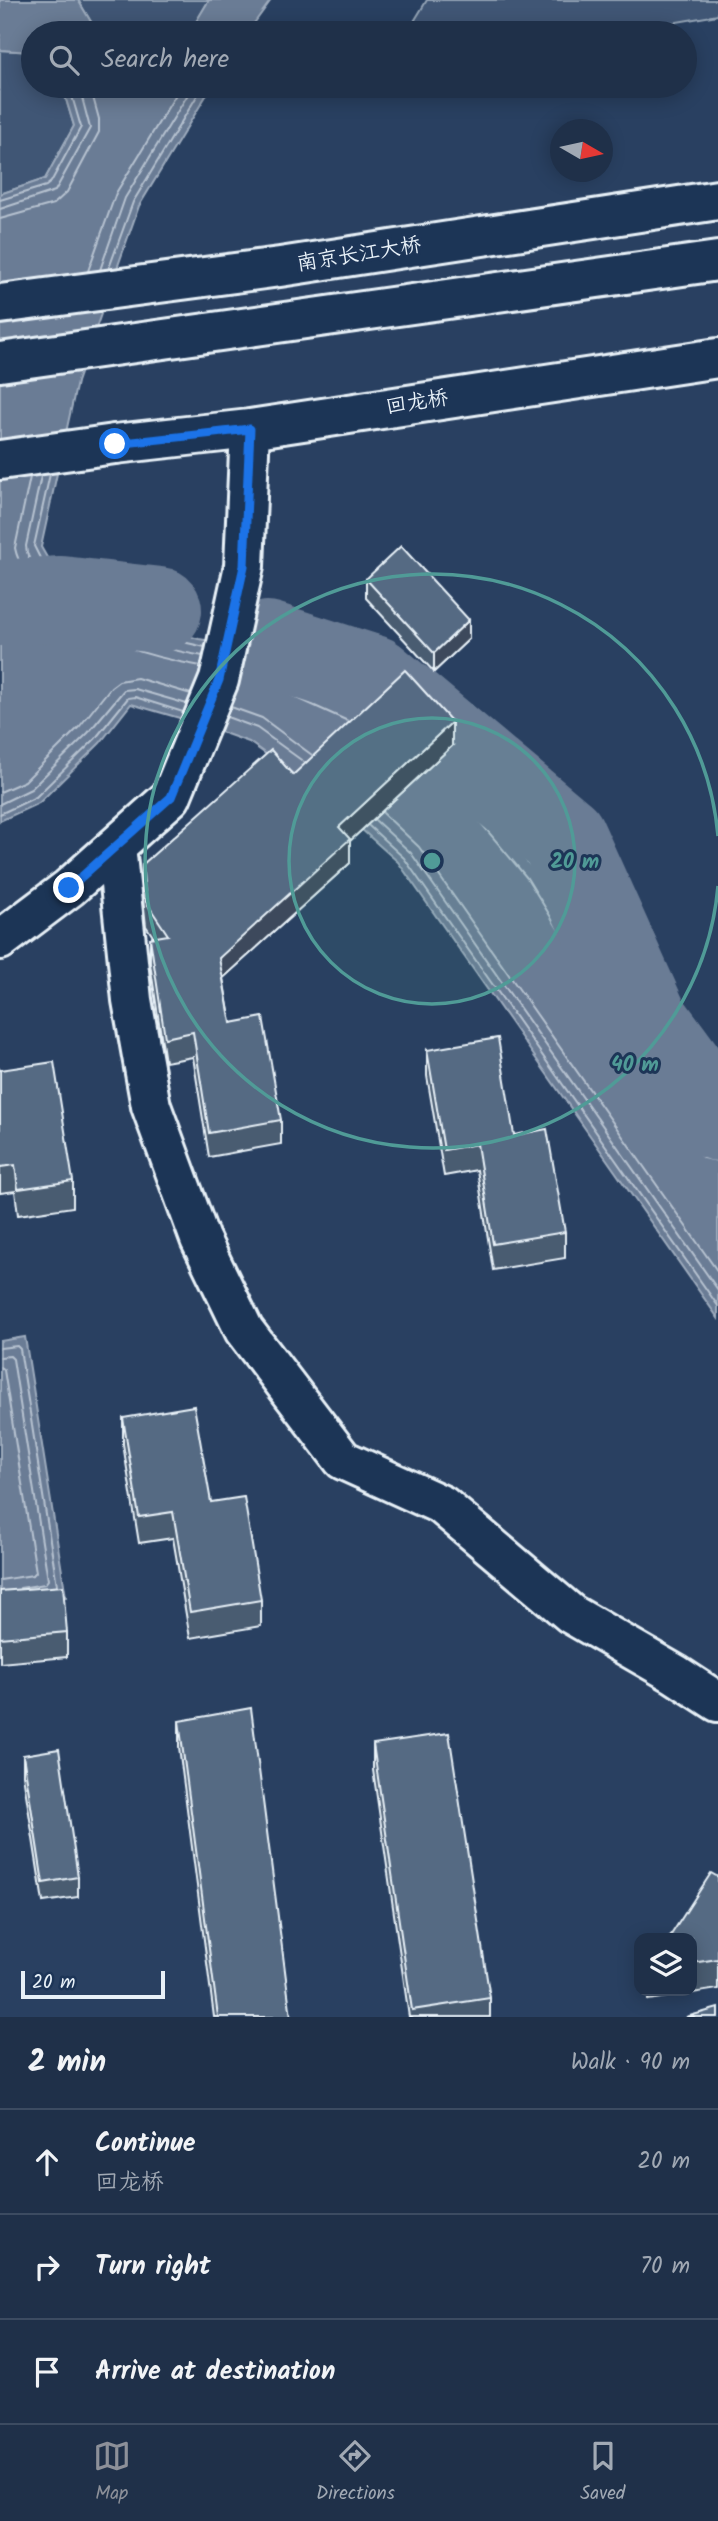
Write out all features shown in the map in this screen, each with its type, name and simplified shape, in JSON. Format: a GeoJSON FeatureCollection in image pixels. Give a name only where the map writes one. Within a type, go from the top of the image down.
{"type":"FeatureCollection","features":[{"type":"Feature","properties":{"kind":"main road","name":"南京长江大桥"},"geometry":{"type":"LineString","coordinates":[[0,304],[280,267],[718,201]]}},
{"type":"Feature","properties":{"kind":"main road"},"geometry":{"type":"LineString","coordinates":[[0,362],[718,261]]}},
{"type":"Feature","properties":{"kind":"main road","name":"回龙桥"},"geometry":{"type":"LineString","coordinates":[[0,460],[250,429],[718,358]]}},
{"type":"Feature","properties":{"kind":"main road"},"geometry":{"type":"LineString","coordinates":[[0,940],[69,888],[171,797],[219,680],[244,566],[250,429]]}},
{"type":"Feature","properties":{"kind":"main road"},"geometry":{"type":"LineString","coordinates":[[116,846],[132,1000],[151,1106],[200,1239],[244,1330],[343,1460],[442,1505],[571,1614],[718,1702]]}},
{"type":"Feature","properties":{"kind":"shaded area"},"geometry":{"type":"Polygon","coordinates":[[[78,0],[209,0],[197,21],[91,21],[78,0]]]}},
{"type":"Feature","properties":{"kind":"shaded area"},"geometry":{"type":"Polygon","coordinates":[[[427,0],[718,0],[718,15],[683,21],[414,21],[427,0]]]}},
{"type":"Feature","properties":{"kind":"shaded area"},"geometry":{"type":"Polygon","coordinates":[[[0,50],[21,51],[21,98],[66,98],[74,126],[45,179],[0,194],[0,50]]]}},
{"type":"Feature","properties":{"kind":"water"},"geometry":{"type":"Polygon","coordinates":[[[0,0],[78,0],[91,21],[21,21],[21,51],[0,50],[0,0]]]}},
{"type":"Feature","properties":{"kind":"water"},"geometry":{"type":"Polygon","coordinates":[[[209,0],[271,0],[256,21],[196,21],[209,0]]]}},
{"type":"Feature","properties":{"kind":"water"},"geometry":{"type":"Polygon","coordinates":[[[66,98],[205,98],[139,206],[77,382],[41,547],[49,561],[80,595],[122,618],[199,639],[254,648],[397,716],[473,773],[548,862],[718,1140],[718,1318],[398,862],[323,795],[249,742],[131,704],[100,743],[39,803],[0,821],[0,194],[45,179],[74,126],[66,98]]]}},
{"type":"Feature","properties":{"kind":"water"},"geometry":{"type":"Polygon","coordinates":[[[25,1337],[66,1597],[0,1607],[0,1341],[25,1337]]]}},
{"type":"Feature","properties":{"kind":"building"},"geometry":{"type":"Polygon","coordinates":[[[401,546],[469,620],[434,653],[366,579],[401,546]]]}},
{"type":"Feature","properties":{"kind":"building"},"geometry":{"type":"Polygon","coordinates":[[[405,670],[452,722],[339,827],[350,839],[219,958],[231,1023],[263,1017],[281,1120],[209,1133],[193,1032],[165,1038],[150,938],[168,935],[146,902],[142,865],[271,750],[293,775],[405,670]]]}},
{"type":"Feature","properties":{"kind":"building"},"geometry":{"type":"Polygon","coordinates":[[[498,1038],[514,1135],[547,1129],[565,1232],[493,1244],[477,1144],[444,1150],[427,1050],[498,1038]]]}},
{"type":"Feature","properties":{"kind":"building"},"geometry":{"type":"Polygon","coordinates":[[[54,1062],[73,1181],[18,1189],[15,1165],[0,1167],[0,1070],[54,1062]]]}},
{"type":"Feature","properties":{"kind":"building"},"geometry":{"type":"Polygon","coordinates":[[[194,1406],[211,1502],[244,1497],[261,1600],[190,1612],[173,1512],[139,1517],[123,1418],[194,1406]]]}},
{"type":"Feature","properties":{"kind":"building"},"geometry":{"type":"Polygon","coordinates":[[[63,1586],[67,1632],[0,1638],[0,1591],[63,1586]]]}},
{"type":"Feature","properties":{"kind":"building"},"geometry":{"type":"Polygon","coordinates":[[[251,1708],[291,2017],[218,2017],[179,1721],[251,1708]]]}},
{"type":"Feature","properties":{"kind":"building"},"geometry":{"type":"Polygon","coordinates":[[[449,1733],[490,1998],[412,2010],[373,1744],[449,1733]]]}},
{"type":"Feature","properties":{"kind":"building"},"geometry":{"type":"Polygon","coordinates":[[[59,1749],[78,1877],[43,1883],[23,1755],[59,1749]]]}},
{"type":"Feature","properties":{"kind":"building"},"geometry":{"type":"Polygon","coordinates":[[[711,1873],[718,1877],[718,1959],[697,1962],[697,1933],[672,1933],[711,1873]]]}},
{"type":"Feature","properties":{"kind":"building"},"geometry":{"type":"Polygon","coordinates":[[[718,2008],[718,2017],[686,2017],[718,2008]]]}},
{"type":"Feature","properties":{"kind":"waterway"},"geometry":{"type":"LineString","coordinates":[[0,603],[61,599],[159,610]]}},
{"type":"Feature","properties":{"kind":"waterway"},"geometry":{"type":"LineString","coordinates":[[267,644],[373,678],[563,837],[645,1019],[718,1118]]}},
{"type":"Feature","properties":{"kind":"route"},"geometry":{"type":"LineString","coordinates":[[69,888],[171,797],[219,680],[244,566],[250,429],[115,444]]}}]}
